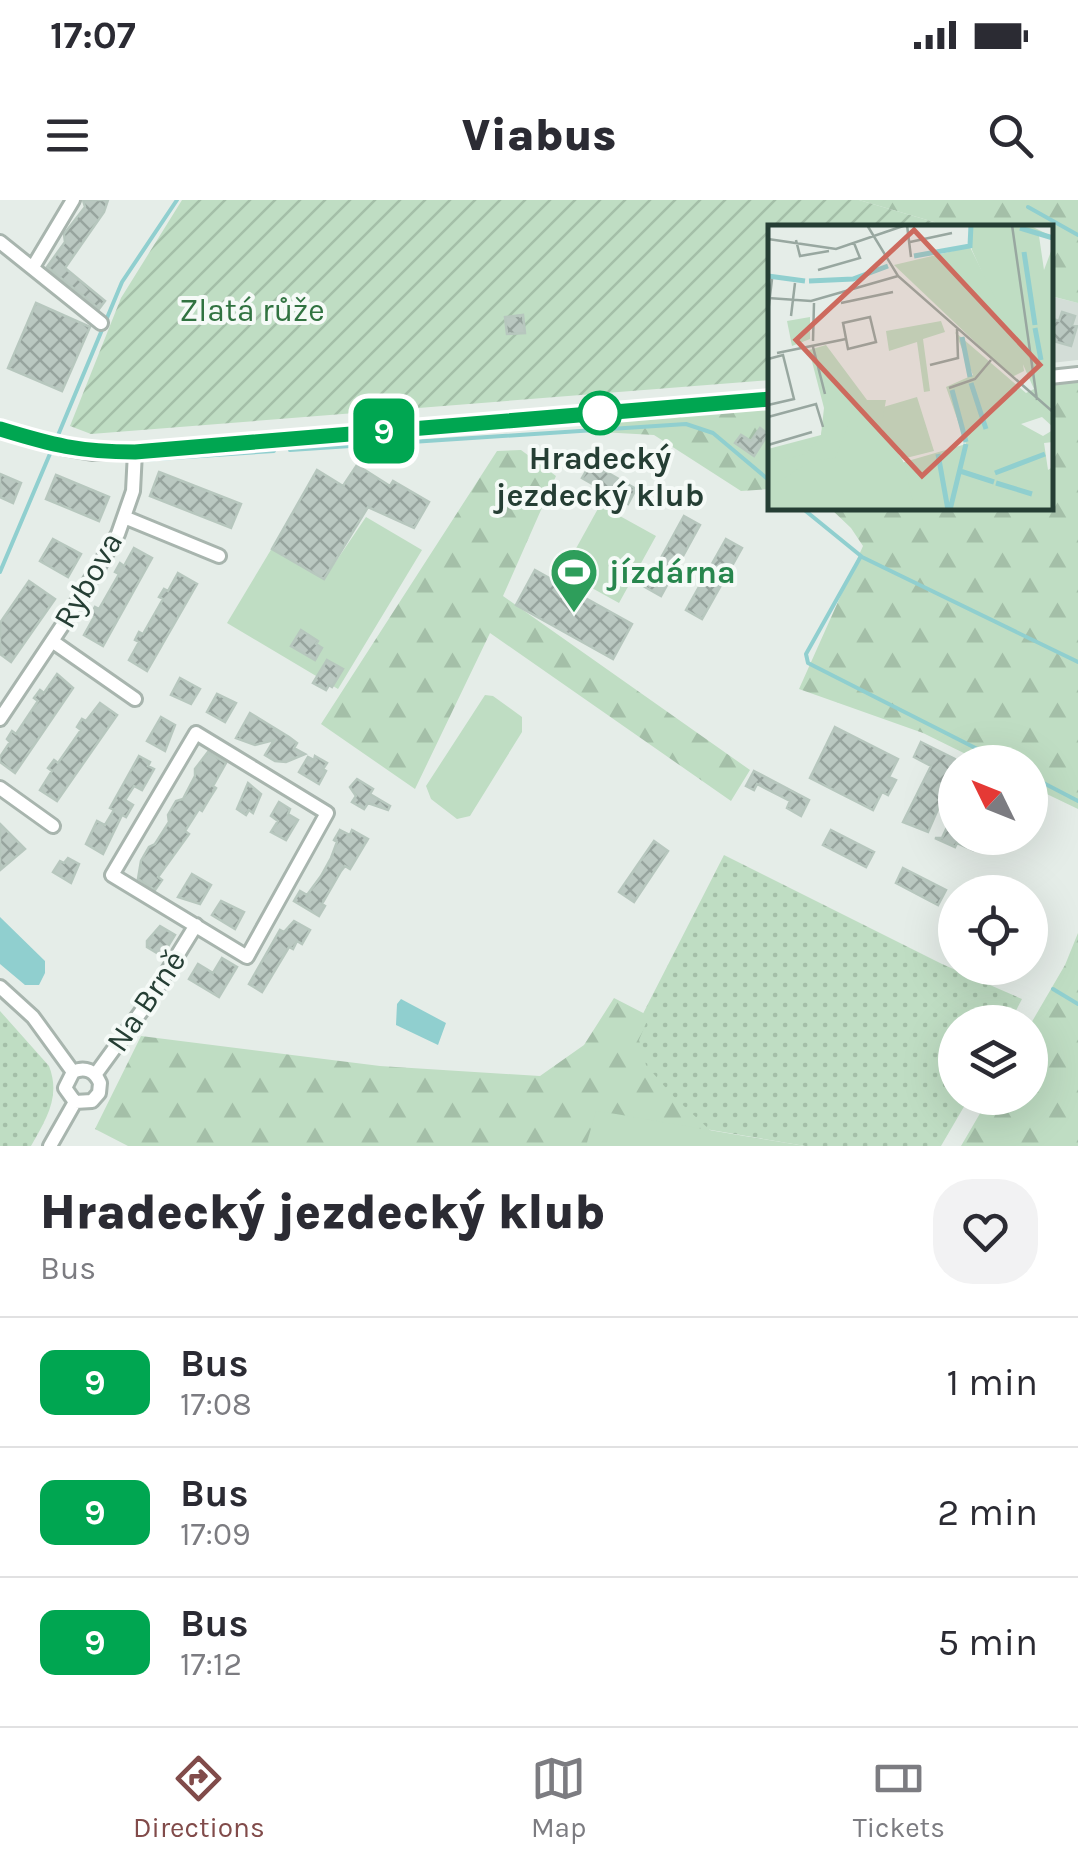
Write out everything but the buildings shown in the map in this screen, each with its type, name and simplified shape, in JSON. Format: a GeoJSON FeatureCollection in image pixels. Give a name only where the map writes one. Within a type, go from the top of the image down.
{"type":"FeatureCollection","features":[{"type":"Feature","properties":{"kind":"street"},"geometry":{"type":"LineString","coordinates":[[33,268],[73,200]]}},
{"type":"Feature","properties":{"kind":"street"},"geometry":{"type":"LineString","coordinates":[[0,242],[101,323]]}},
{"type":"Feature","properties":{"kind":"street"},"geometry":{"type":"LineString","coordinates":[[1053,376],[1078,374]]}},
{"type":"Feature","properties":{"kind":"street"},"geometry":{"type":"LineString","coordinates":[[0,430],[92,453],[135,452],[768,399]]}},
{"type":"Feature","properties":{"kind":"street","name":"Rybova"},"geometry":{"type":"LineString","coordinates":[[0,719],[118,534],[133,491],[135,452]]}},
{"type":"Feature","properties":{"kind":"street","name":"Rybova"},"geometry":{"type":"LineString","coordinates":[[124,518],[219,556]]}},
{"type":"Feature","properties":{"kind":"street","name":"Rybova"},"geometry":{"type":"LineString","coordinates":[[52,641],[135,699]]}},
{"type":"Feature","properties":{"kind":"street"},"geometry":{"type":"LineString","coordinates":[[196,733],[327,813],[246,957],[196,925],[112,876],[196,733]]}},
{"type":"Feature","properties":{"kind":"street"},"geometry":{"type":"LineString","coordinates":[[0,788],[52,826]]}},
{"type":"Feature","properties":{"kind":"street","name":"Na Brně"},"geometry":{"type":"LineString","coordinates":[[96,1075],[151,998],[196,925]]}},
{"type":"Feature","properties":{"kind":"street"},"geometry":{"type":"LineString","coordinates":[[0,987],[33,1018],[73,1072]]}},
{"type":"Feature","properties":{"kind":"street"},"geometry":{"type":"LineString","coordinates":[[82,1069],[96,1075],[100,1083],[97,1097],[87,1104],[75,1102],[66,1088],[73,1072],[82,1069]]}},
{"type":"Feature","properties":{"kind":"street"},"geometry":{"type":"LineString","coordinates":[[50,1146],[75,1102]]}},
{"type":"Feature","properties":{"kind":"shaded area"},"geometry":{"type":"Polygon","coordinates":[[[1053,297],[1078,303],[1078,360],[1053,363],[1053,297]]]}},
{"type":"Feature","properties":{"kind":"green space","name":"Zlatá růže"},"geometry":{"type":"Polygon","coordinates":[[[182,200],[859,200],[935,225],[768,225],[768,380],[91,434],[70,426],[121,298],[182,200]]]}},
{"type":"Feature","properties":{"kind":"green space"},"geometry":{"type":"Polygon","coordinates":[[[859,200],[1078,200],[1078,303],[1053,297],[1053,225],[934,222],[859,200]]]}},
{"type":"Feature","properties":{"kind":"green space"},"geometry":{"type":"Polygon","coordinates":[[[1078,380],[1078,809],[1048,795],[1048,745],[947,745],[799,689],[863,546],[832,510],[1053,510],[1053,382],[1078,380]]]}},
{"type":"Feature","properties":{"kind":"green space"},"geometry":{"type":"Polygon","coordinates":[[[768,406],[768,489],[741,491],[654,435],[600,432],[600,420],[768,406]]]}},
{"type":"Feature","properties":{"kind":"green space"},"geometry":{"type":"Polygon","coordinates":[[[521,450],[556,476],[503,596],[750,770],[731,801],[490,633],[415,789],[321,724],[497,451],[521,450]]]}},
{"type":"Feature","properties":{"kind":"green space"},"geometry":{"type":"Polygon","coordinates":[[[600,505],[656,536],[619,603],[563,572],[600,505]]]}},
{"type":"Feature","properties":{"kind":"green space"},"geometry":{"type":"Polygon","coordinates":[[[366,517],[422,550],[338,689],[227,623],[272,548],[324,579],[366,517]]]}},
{"type":"Feature","properties":{"kind":"green space"},"geometry":{"type":"Polygon","coordinates":[[[485,695],[493,696],[522,717],[522,732],[470,816],[457,819],[431,799],[426,786],[485,695]]]}},
{"type":"Feature","properties":{"kind":"green space"},"geometry":{"type":"Polygon","coordinates":[[[724,855],[938,962],[938,985],[990,985],[1022,999],[1019,1005],[938,1005],[938,1115],[959,1115],[941,1146],[805,1146],[617,1114],[454,1146],[604,1090],[724,855]]]}},
{"type":"Feature","properties":{"kind":"green space"},"geometry":{"type":"Polygon","coordinates":[[[1078,933],[1078,1146],[961,1146],[979,1115],[1048,1115],[1048,1005],[1042,1005],[1078,933]]]}},
{"type":"Feature","properties":{"kind":"green space"},"geometry":{"type":"Polygon","coordinates":[[[614,998],[649,1016],[639,1040],[646,1065],[711,1131],[805,1146],[128,1146],[95,1129],[141,1036],[380,1066],[540,1076],[584,1045],[614,998]]]}},
{"type":"Feature","properties":{"kind":"green space"},"geometry":{"type":"Polygon","coordinates":[[[0,1011],[49,1066],[52,1077],[50,1108],[31,1146],[0,1146],[0,1011]]]}},
{"type":"Feature","properties":{"kind":"green space"},"geometry":{"type":"Polygon","coordinates":[[[596,1111],[616,1114],[802,1146],[586,1146],[596,1111]]]}},
{"type":"Feature","properties":{"kind":"water"},"geometry":{"type":"Polygon","coordinates":[[[0,917],[45,961],[39,985],[25,985],[0,964],[0,917]]]}},
{"type":"Feature","properties":{"kind":"water"},"geometry":{"type":"Polygon","coordinates":[[[401,999],[446,1023],[438,1045],[396,1025],[401,999]]]}},
{"type":"Feature","properties":{"kind":"waterway"},"geometry":{"type":"LineString","coordinates":[[56,440],[122,282],[177,200]]}},
{"type":"Feature","properties":{"kind":"waterway"},"geometry":{"type":"LineString","coordinates":[[1028,207],[1078,235]]}},
{"type":"Feature","properties":{"kind":"waterway"},"geometry":{"type":"LineString","coordinates":[[290,450],[686,424],[713,433],[768,479]]}},
{"type":"Feature","properties":{"kind":"waterway"},"geometry":{"type":"LineString","coordinates":[[0,572],[52,449]]}},
{"type":"Feature","properties":{"kind":"waterway"},"geometry":{"type":"LineString","coordinates":[[142,460],[274,451]]}},
{"type":"Feature","properties":{"kind":"waterway"},"geometry":{"type":"LineString","coordinates":[[804,510],[861,556],[806,654],[808,663],[970,745]]}},
{"type":"Feature","properties":{"kind":"waterway"},"geometry":{"type":"LineString","coordinates":[[862,557],[1078,662]]}},
{"type":"Feature","properties":{"kind":"waterway"},"geometry":{"type":"LineString","coordinates":[[1048,785],[1078,801]]}},
{"type":"Feature","properties":{"kind":"waterway"},"geometry":{"type":"LineString","coordinates":[[1053,989],[1078,1004]]}},
{"type":"Feature","properties":{"kind":"bus line","name":"9"},"geometry":{"type":"LineString","coordinates":[[0,429],[92,453],[135,452],[768,399]]}},
{"type":"Feature","properties":{"kind":"place","name":"Hradecký jezdecký klub"},"geometry":{"type":"Point","coordinates":[600,413]}},
{"type":"Feature","properties":{"kind":"place","name":"jízdárna"},"geometry":{"type":"Point","coordinates":[574,614]}}]}
